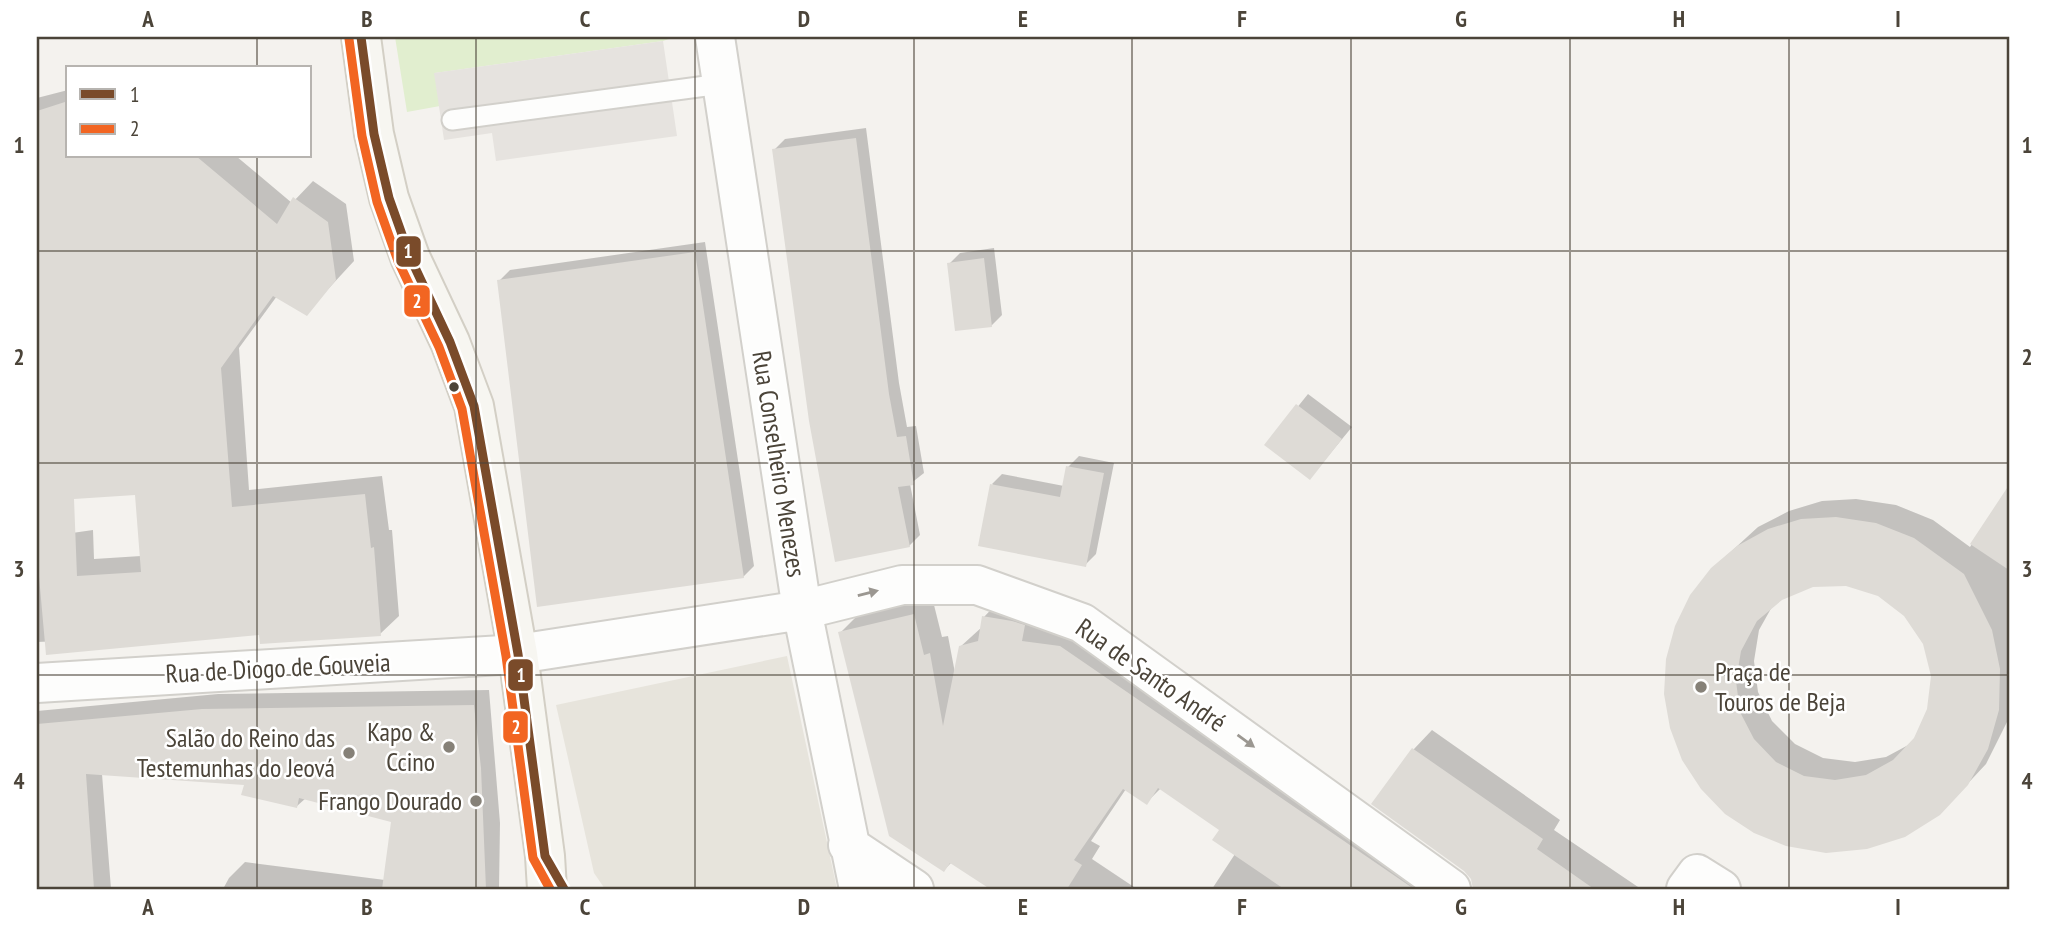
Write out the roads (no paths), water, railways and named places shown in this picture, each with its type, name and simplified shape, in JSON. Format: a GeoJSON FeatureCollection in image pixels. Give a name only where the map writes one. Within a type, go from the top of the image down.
{"type":"FeatureCollection","features":[{"type":"Feature","properties":{"kind":"main road"},"geometry":{"type":"LineString","coordinates":[[361,37],[374,134],[389,198],[410,257],[450,342],[474,406],[519,654],[546,873],[564,889]]}},
{"type":"Feature","properties":{"kind":"street","name":"Rua Conselheiro Menezes"},"geometry":{"type":"LineString","coordinates":[[715,37],[802,610],[859,889]]}},
{"type":"Feature","properties":{"kind":"street","name":"Rua de Santo André"},"geometry":{"type":"LineString","coordinates":[[519,654],[802,610],[902,584],[977,585],[1082,623],[1451,889]]}},
{"type":"Feature","properties":{"kind":"street","name":"Rua de Diogo de Gouveia"},"geometry":{"type":"LineString","coordinates":[[37,683],[519,654]]}},
{"type":"Feature","properties":{"kind":"street"},"geometry":{"type":"LineString","coordinates":[[848,845],[914,889]]}},
{"type":"Feature","properties":{"kind":"lane"},"geometry":{"type":"LineString","coordinates":[[452,120],[721,83]]}},
{"type":"Feature","properties":{"kind":"place","name":"Praça de Touros de Beja"},"geometry":{"type":"Point","coordinates":[1701,687]}},
{"type":"Feature","properties":{"kind":"place","name":"Kapo & Ccino"},"geometry":{"type":"Point","coordinates":[449,747]}},
{"type":"Feature","properties":{"kind":"place","name":"Salão do Reino das Testemunhas do Jeová"},"geometry":{"type":"Point","coordinates":[349,753]}},
{"type":"Feature","properties":{"kind":"place","name":"Frango Dourado"},"geometry":{"type":"Point","coordinates":[476,801]}}]}
